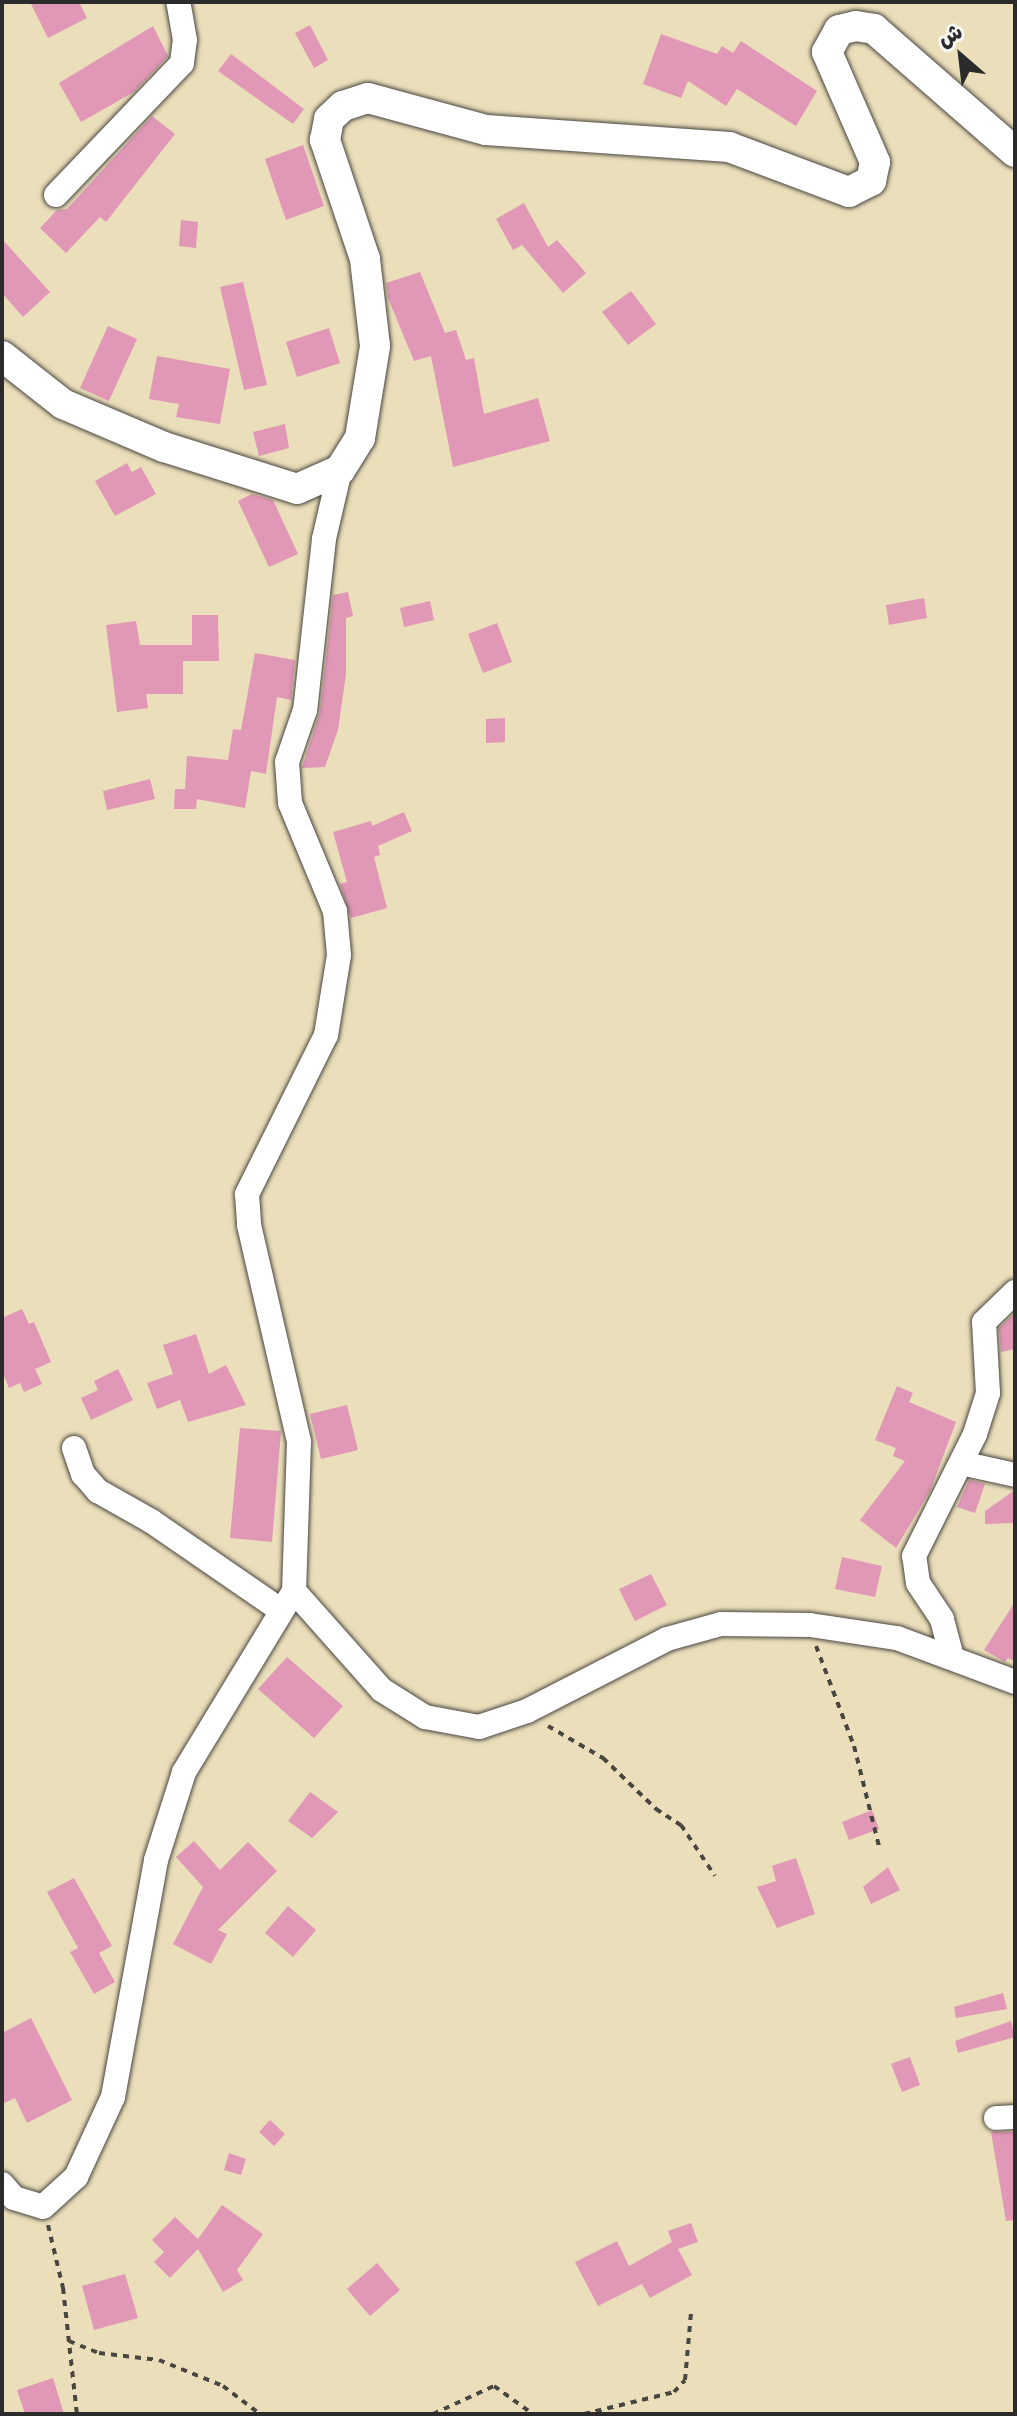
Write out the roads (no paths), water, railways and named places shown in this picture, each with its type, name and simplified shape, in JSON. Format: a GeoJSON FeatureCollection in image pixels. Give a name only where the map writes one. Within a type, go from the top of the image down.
{"type":"FeatureCollection","features":[{"type":"Feature","properties":{"kind":"main road"},"geometry":{"type":"LineString","coordinates":[[2,356],[63,404],[164,447],[297,489],[340,470],[360,438],[375,346],[365,259],[325,140],[329,119],[343,106],[368,98],[486,130],[729,147],[849,192],[871,181],[875,162],[827,52],[839,30],[856,26],[874,29],[1015,152]]}},
{"type":"Feature","properties":{"kind":"street"},"geometry":{"type":"LineString","coordinates":[[56,195],[182,63],[185,40],[178,2]]}},
{"type":"Feature","properties":{"kind":"street"},"geometry":{"type":"LineString","coordinates":[[2,2184],[14,2198],[43,2207],[76,2177],[113,2097],[156,1860],[184,1772],[286,1600],[299,1442],[249,1225],[247,1194],[326,1035],[339,955],[335,911],[290,803],[287,762],[305,710],[324,539],[340,470]]}},
{"type":"Feature","properties":{"kind":"street"},"geometry":{"type":"LineString","coordinates":[[952,1657],[942,1619],[918,1583],[914,1556],[961,1463],[988,1393],[984,1322],[1015,1292]]}},
{"type":"Feature","properties":{"kind":"street"},"geometry":{"type":"LineString","coordinates":[[74,1448],[83,1474],[98,1491],[286,1600],[382,1690],[425,1717],[479,1727],[527,1711],[667,1639],[721,1624],[810,1625],[897,1638],[1015,1682]]}},
{"type":"Feature","properties":{"kind":"street"},"geometry":{"type":"LineString","coordinates":[[961,1463],[1015,1475]]}}]}
